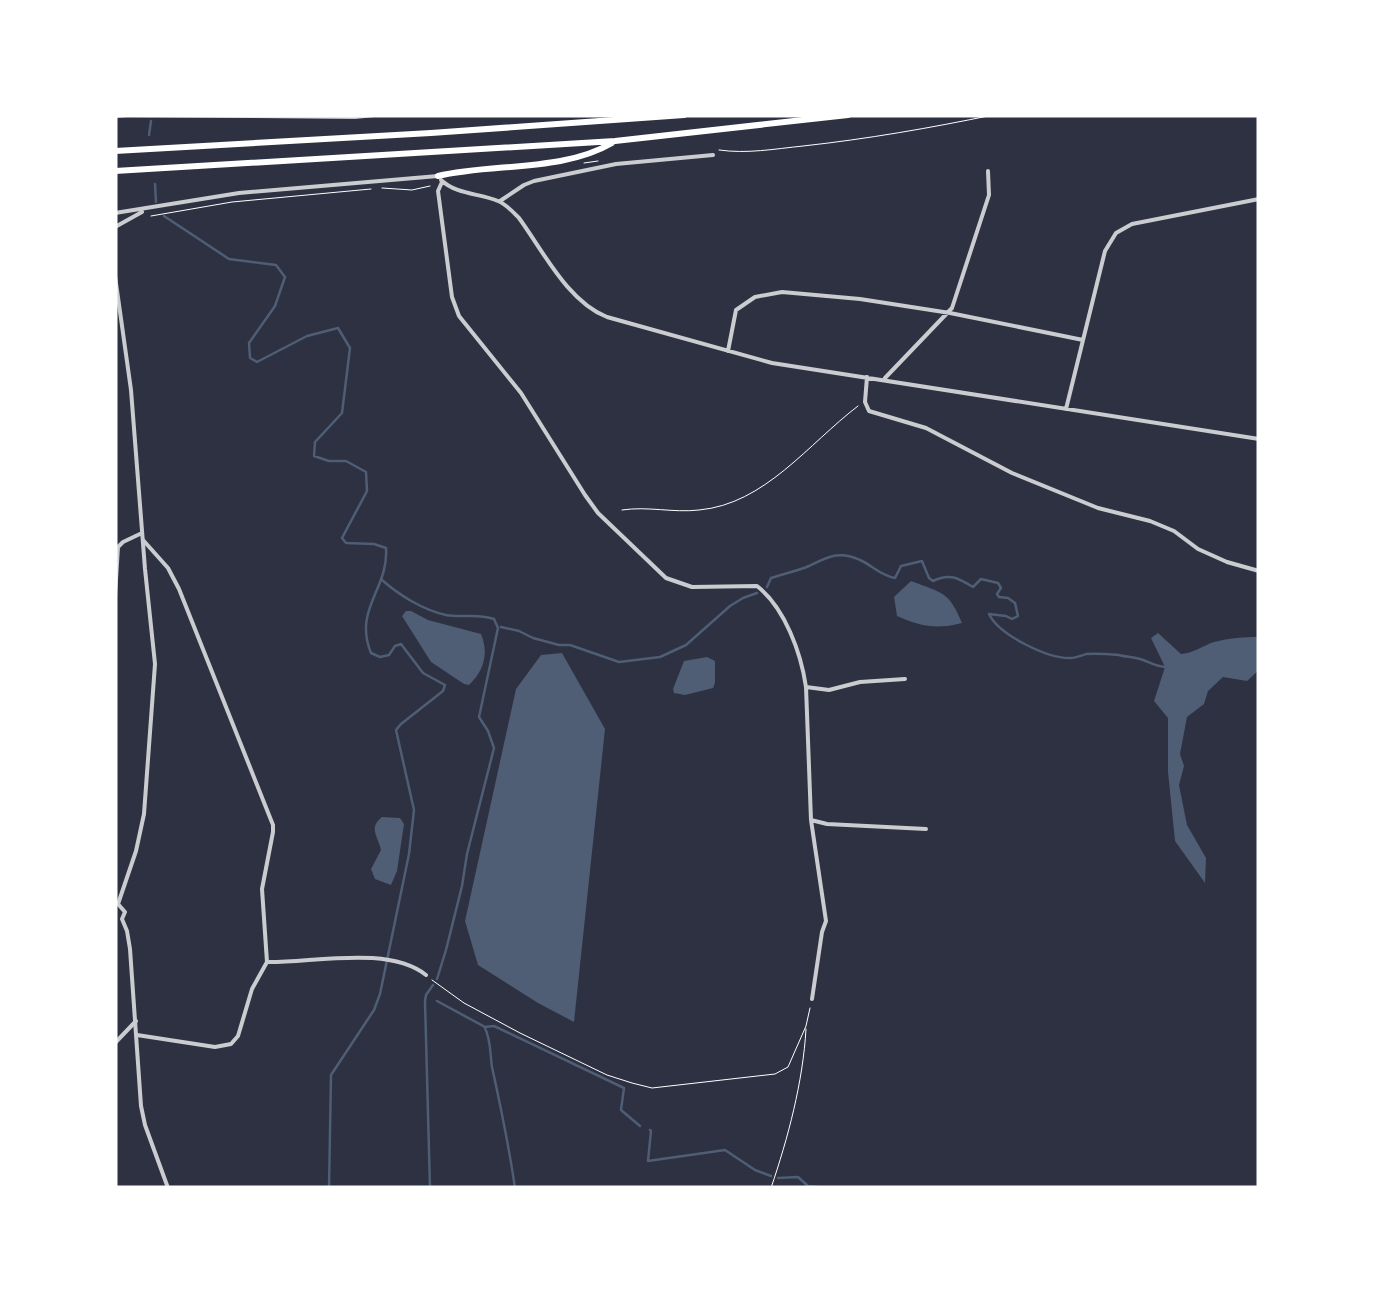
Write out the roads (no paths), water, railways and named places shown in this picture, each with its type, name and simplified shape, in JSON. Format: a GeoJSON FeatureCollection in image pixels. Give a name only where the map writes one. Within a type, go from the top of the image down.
{"type":"FeatureCollection","features":[{"type":"Feature","properties":{"kind":"highway"},"geometry":{"type":"LineString","coordinates":[[115,151],[684,115]]}},
{"type":"Feature","properties":{"kind":"highway"},"geometry":{"type":"LineString","coordinates":[[115,172],[615,142],[848,115]]}},
{"type":"Feature","properties":{"kind":"highway"},"geometry":{"type":"LineString","coordinates":[[440,180],[457,172],[546,163],[599,151],[615,142]]}},
{"type":"Feature","properties":{"kind":"street"},"geometry":{"type":"LineString","coordinates":[[115,116],[374,115]]}},
{"type":"Feature","properties":{"kind":"street"},"geometry":{"type":"LineString","coordinates":[[500,202],[534,181],[605,166],[714,152]]}},
{"type":"Feature","properties":{"kind":"street"},"geometry":{"type":"LineString","coordinates":[[883,379],[950,312],[989,195],[988,171]]}},
{"type":"Feature","properties":{"kind":"street"},"geometry":{"type":"LineString","coordinates":[[440,180],[438,191],[452,297],[459,316],[521,393],[585,496],[605,521],[666,578],[692,587],[760,587],[788,628],[806,687],[811,820],[826,921],[812,999]]}},
{"type":"Feature","properties":{"kind":"street"},"geometry":{"type":"LineString","coordinates":[[115,212],[239,193],[440,180],[462,192],[500,202],[519,218],[570,290],[587,307],[607,317],[772,363],[1259,440]]}},
{"type":"Feature","properties":{"kind":"street"},"geometry":{"type":"LineString","coordinates":[[1066,410],[1105,251],[1116,232],[1132,224],[1259,200]]}},
{"type":"Feature","properties":{"kind":"street"},"geometry":{"type":"LineString","coordinates":[[115,226],[148,209]]}},
{"type":"Feature","properties":{"kind":"street"},"geometry":{"type":"LineString","coordinates":[[115,276],[132,390],[155,673],[144,814],[136,851],[116,904],[125,912],[118,920],[129,939],[141,1106],[168,1188]]}},
{"type":"Feature","properties":{"kind":"street"},"geometry":{"type":"LineString","coordinates":[[728,351],[736,310],[755,297],[773,293],[860,299],[950,312],[1083,340]]}},
{"type":"Feature","properties":{"kind":"street"},"geometry":{"type":"LineString","coordinates":[[866,377],[865,402],[869,412],[926,428],[1012,473],[1098,508],[1150,521],[1174,531],[1198,549],[1259,570]]}},
{"type":"Feature","properties":{"kind":"street"},"geometry":{"type":"LineString","coordinates":[[115,596],[118,547],[132,537],[142,536]]}},
{"type":"Feature","properties":{"kind":"street"},"geometry":{"type":"LineString","coordinates":[[137,1035],[215,1047],[231,1044],[238,1036],[252,989],[267,962],[262,889],[274,832],[179,590],[168,568],[142,536]]}},
{"type":"Feature","properties":{"kind":"street"},"geometry":{"type":"LineString","coordinates":[[806,687],[829,690],[860,682],[905,679]]}},
{"type":"Feature","properties":{"kind":"street"},"geometry":{"type":"LineString","coordinates":[[811,820],[926,829]]}},
{"type":"Feature","properties":{"kind":"street"},"geometry":{"type":"LineString","coordinates":[[267,962],[358,957],[415,966],[426,975]]}},
{"type":"Feature","properties":{"kind":"street"},"geometry":{"type":"LineString","coordinates":[[115,1043],[136,1021]]}},
{"type":"Feature","properties":{"kind":"water"},"geometry":{"type":"Polygon","coordinates":[[[911,581],[943,594],[962,623],[928,626],[897,616],[894,597],[911,581]]]}},
{"type":"Feature","properties":{"kind":"water"},"geometry":{"type":"Polygon","coordinates":[[[406,611],[481,634],[484,661],[469,685],[431,662],[402,616],[406,611]]]}},
{"type":"Feature","properties":{"kind":"water"},"geometry":{"type":"Polygon","coordinates":[[[1158,633],[1181,654],[1220,641],[1259,637],[1258,671],[1247,681],[1223,677],[1208,691],[1204,704],[1187,717],[1179,785],[1187,825],[1206,858],[1205,883],[1175,841],[1168,772],[1168,718],[1154,701],[1165,667],[1151,638],[1158,633]]]}},
{"type":"Feature","properties":{"kind":"water"},"geometry":{"type":"Polygon","coordinates":[[[562,653],[605,729],[574,1022],[478,965],[465,921],[516,689],[541,655],[562,653]]]}},
{"type":"Feature","properties":{"kind":"water"},"geometry":{"type":"Polygon","coordinates":[[[707,657],[715,661],[713,688],[685,695],[674,693],[684,661],[707,657]]]}},
{"type":"Feature","properties":{"kind":"water"},"geometry":{"type":"Polygon","coordinates":[[[382,817],[400,818],[404,824],[391,885],[375,879],[371,869],[381,850],[375,829],[382,817]]]}},
{"type":"Feature","properties":{"kind":"waterway"},"geometry":{"type":"LineString","coordinates":[[149,135],[151,121]]}},
{"type":"Feature","properties":{"kind":"waterway"},"geometry":{"type":"LineString","coordinates":[[155,184],[156,202]]}},
{"type":"Feature","properties":{"kind":"waterway"},"geometry":{"type":"LineString","coordinates":[[164,216],[229,259],[276,265],[285,277],[275,306],[249,343],[250,358],[257,362],[307,336],[338,328],[350,348],[342,413],[315,442],[314,456],[346,461],[366,472],[367,491],[342,538],[346,543],[386,548],[382,576],[366,624],[371,653],[389,655],[401,644],[423,673],[445,685],[443,691],[396,730],[414,810],[409,854],[380,994],[374,1010],[331,1075],[329,1188]]}},
{"type":"Feature","properties":{"kind":"waterway"},"geometry":{"type":"LineString","coordinates":[[767,587],[771,578],[834,556],[853,557],[895,578],[901,566],[922,561],[933,581],[954,578],[973,587],[981,579],[998,583],[1001,588],[997,594],[1015,603],[1018,616],[1012,619],[989,614],[1003,630],[1038,650],[1071,658],[1119,655],[1165,667]]}},
{"type":"Feature","properties":{"kind":"waterway"},"geometry":{"type":"LineString","coordinates":[[382,580],[429,610],[488,617],[494,619],[498,628],[479,717],[494,748],[437,979]]}},
{"type":"Feature","properties":{"kind":"waterway"},"geometry":{"type":"LineString","coordinates":[[501,627],[619,662],[660,657],[686,645],[730,606],[757,593]]}},
{"type":"Feature","properties":{"kind":"waterway"},"geometry":{"type":"LineString","coordinates":[[430,1188],[425,1001],[433,985]]}},
{"type":"Feature","properties":{"kind":"waterway"},"geometry":{"type":"LineString","coordinates":[[437,1001],[485,1027],[494,1026],[624,1088],[621,1110],[640,1126]]}},
{"type":"Feature","properties":{"kind":"waterway"},"geometry":{"type":"LineString","coordinates":[[485,1028],[515,1188]]}},
{"type":"Feature","properties":{"kind":"waterway"},"geometry":{"type":"LineString","coordinates":[[650,1130],[648,1161],[725,1150],[771,1176]]}},
{"type":"Feature","properties":{"kind":"waterway"},"geometry":{"type":"LineString","coordinates":[[778,1178],[798,1177],[808,1186],[832,1188]]}}]}
